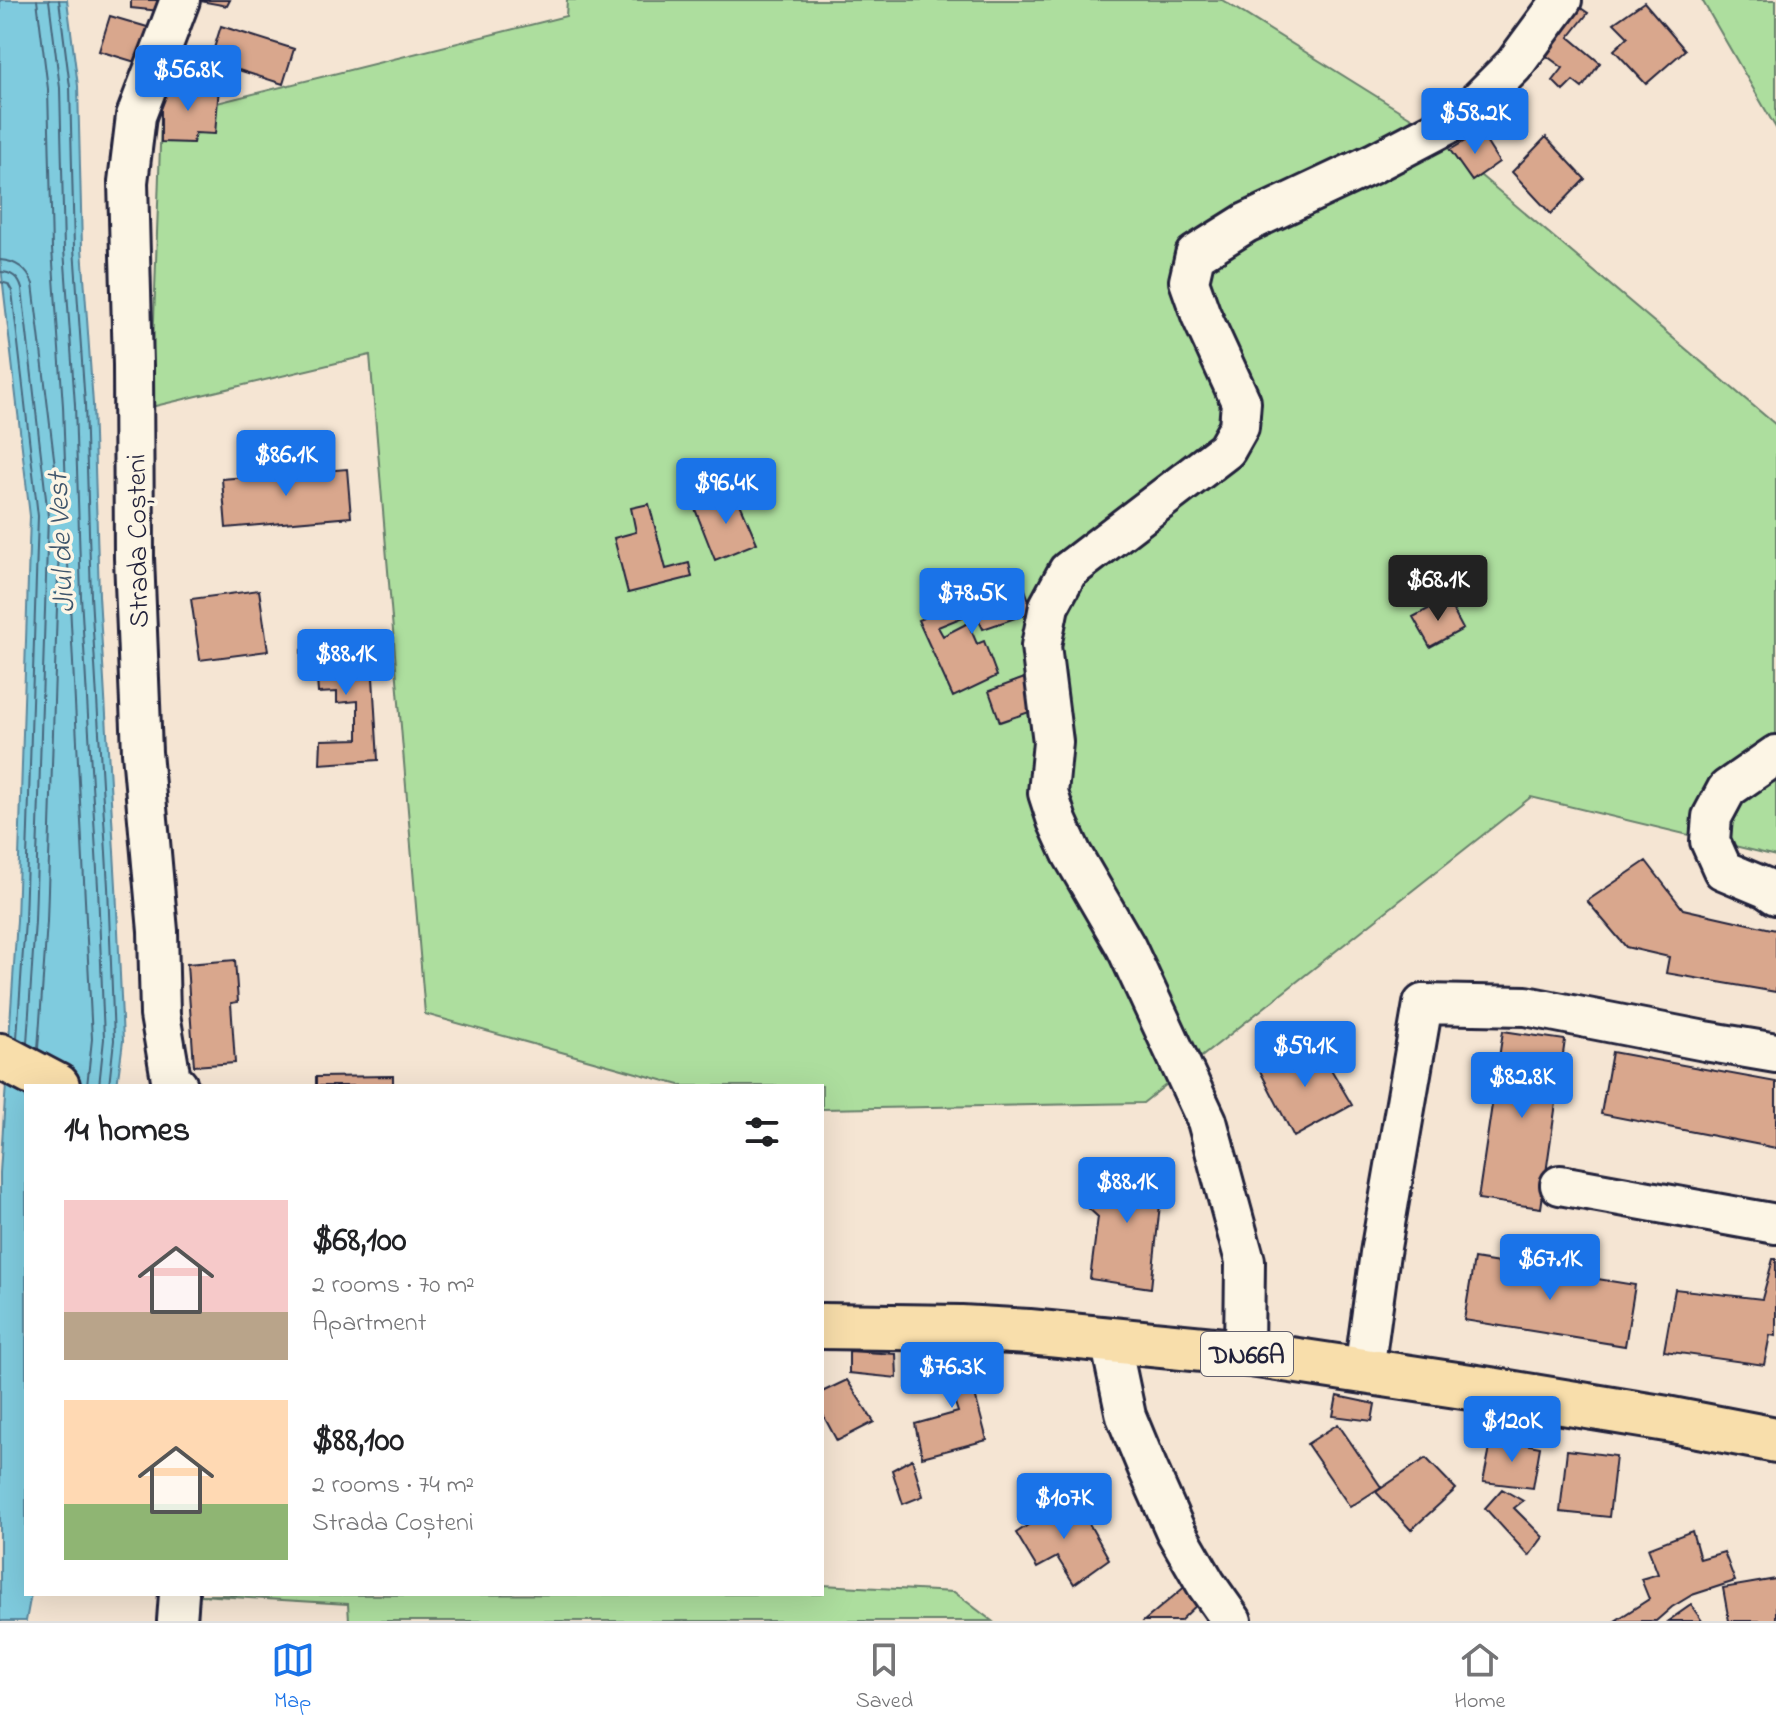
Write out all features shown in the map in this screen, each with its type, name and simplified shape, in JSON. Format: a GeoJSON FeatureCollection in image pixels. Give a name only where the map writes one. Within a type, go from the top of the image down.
{"type":"FeatureCollection","features":[{"type":"Feature","properties":{"kind":"main road"},"geometry":{"type":"LineString","coordinates":[[0,1056],[53,1084]]}},
{"type":"Feature","properties":{"kind":"main road","name":"DN66A"},"geometry":{"type":"LineString","coordinates":[[824,1326],[961,1328],[1244,1353],[1667,1419],[1776,1440]]}},
{"type":"Feature","properties":{"kind":"street","name":"Strada Coșteni"},"geometry":{"type":"LineString","coordinates":[[176,1084],[171,1079],[160,1015],[158,931],[142,752],[134,558],[128,182],[136,116],[180,0]]}},
{"type":"Feature","properties":{"kind":"street"},"geometry":{"type":"LineString","coordinates":[[1244,1353],[1245,1261],[1207,1121],[1126,947],[1072,854],[1048,793],[1053,742],[1041,646],[1049,606],[1068,571],[1226,450],[1239,427],[1241,402],[1189,281],[1195,255],[1246,223],[1374,163],[1462,117],[1514,65],[1562,0]]}},
{"type":"Feature","properties":{"kind":"street"},"geometry":{"type":"LineString","coordinates":[[1776,755],[1727,789],[1712,817],[1710,841],[1723,870],[1776,895]]}},
{"type":"Feature","properties":{"kind":"street"},"geometry":{"type":"LineString","coordinates":[[1364,1371],[1380,1253],[1423,1004],[1526,1006],[1776,1053]]}},
{"type":"Feature","properties":{"kind":"street"},"geometry":{"type":"LineString","coordinates":[[1560,1185],[1776,1224]]}},
{"type":"Feature","properties":{"kind":"street"},"geometry":{"type":"LineString","coordinates":[[1110,1340],[1126,1416],[1148,1469],[1176,1532],[1232,1621]]}},
{"type":"Feature","properties":{"kind":"street"},"geometry":{"type":"LineString","coordinates":[[177,1621],[179,1596]]}},
{"type":"Feature","properties":{"kind":"green space"},"geometry":{"type":"Polygon","coordinates":[[[567,0],[1222,0],[1416,121],[1776,425],[1776,856],[1531,797],[1143,1103],[824,1109],[824,1084],[676,1084],[425,1014],[370,355],[151,407],[161,117],[566,16],[567,0]]]}},
{"type":"Feature","properties":{"kind":"green space"},"geometry":{"type":"Polygon","coordinates":[[[1702,0],[1776,0],[1776,128],[1702,0]]]}},
{"type":"Feature","properties":{"kind":"green space"},"geometry":{"type":"Polygon","coordinates":[[[824,1585],[954,1592],[992,1621],[349,1621],[348,1604],[216,1596],[824,1596],[824,1585]]]}},
{"type":"Feature","properties":{"kind":"water","name":"Jiul de Vest"},"geometry":{"type":"Polygon","coordinates":[[[0,0],[67,0],[78,86],[82,248],[93,404],[99,595],[123,1041],[117,1084],[24,1084],[24,1596],[31,1596],[26,1621],[0,1621],[0,1173],[17,920],[30,516],[0,259],[0,0]]]}},
{"type":"Feature","properties":{"kind":"building"},"geometry":{"type":"Polygon","coordinates":[[[131,0],[162,0],[160,11],[131,8],[131,0]]]}},
{"type":"Feature","properties":{"kind":"building"},"geometry":{"type":"Polygon","coordinates":[[[195,0],[230,0],[227,6],[195,0]]]}},
{"type":"Feature","properties":{"kind":"building"},"geometry":{"type":"Polygon","coordinates":[[[1644,2],[1685,50],[1646,84],[1614,50],[1628,37],[1614,23],[1644,2]]]}},
{"type":"Feature","properties":{"kind":"building"},"geometry":{"type":"Polygon","coordinates":[[[1575,4],[1588,13],[1569,37],[1600,63],[1582,88],[1573,81],[1563,91],[1553,81],[1563,68],[1540,51],[1575,4]]]}},
{"type":"Feature","properties":{"kind":"building"},"geometry":{"type":"Polygon","coordinates":[[[110,16],[154,29],[142,64],[99,51],[110,16]]]}},
{"type":"Feature","properties":{"kind":"building"},"geometry":{"type":"Polygon","coordinates":[[[221,26],[294,49],[283,84],[210,61],[221,26]]]}},
{"type":"Feature","properties":{"kind":"building"},"geometry":{"type":"Polygon","coordinates":[[[219,87],[215,134],[195,133],[193,143],[161,142],[161,88],[219,87]]]}},
{"type":"Feature","properties":{"kind":"building"},"geometry":{"type":"Polygon","coordinates":[[[1480,132],[1499,162],[1472,181],[1450,150],[1480,132]]]}},
{"type":"Feature","properties":{"kind":"building"},"geometry":{"type":"Polygon","coordinates":[[[1546,137],[1585,179],[1551,214],[1512,172],[1546,137]]]}},
{"type":"Feature","properties":{"kind":"building"},"geometry":{"type":"Polygon","coordinates":[[[347,469],[351,517],[226,528],[222,479],[347,469]]]}},
{"type":"Feature","properties":{"kind":"building"},"geometry":{"type":"Polygon","coordinates":[[[735,492],[757,543],[715,560],[695,509],[735,492]]]}},
{"type":"Feature","properties":{"kind":"building"},"geometry":{"type":"Polygon","coordinates":[[[649,504],[666,569],[689,563],[692,577],[628,593],[614,538],[636,532],[631,508],[649,504]]]}},
{"type":"Feature","properties":{"kind":"building"},"geometry":{"type":"Polygon","coordinates":[[[1022,581],[1033,612],[983,629],[975,612],[938,627],[943,636],[968,623],[977,644],[984,641],[997,676],[953,697],[918,620],[1022,581]]]}},
{"type":"Feature","properties":{"kind":"building"},"geometry":{"type":"Polygon","coordinates":[[[259,590],[268,651],[200,660],[191,599],[259,590]]]}},
{"type":"Feature","properties":{"kind":"building"},"geometry":{"type":"Polygon","coordinates":[[[1447,599],[1463,629],[1430,647],[1413,617],[1447,599]]]}},
{"type":"Feature","properties":{"kind":"building"},"geometry":{"type":"Polygon","coordinates":[[[371,644],[378,760],[320,764],[321,740],[358,739],[358,701],[337,703],[337,692],[318,693],[317,679],[302,680],[301,650],[371,644]]]}},
{"type":"Feature","properties":{"kind":"building"},"geometry":{"type":"Polygon","coordinates":[[[1030,676],[1041,708],[1000,722],[989,691],[1030,676]]]}},
{"type":"Feature","properties":{"kind":"building"},"geometry":{"type":"Polygon","coordinates":[[[1646,861],[1683,909],[1776,930],[1776,992],[1666,973],[1669,957],[1626,947],[1587,901],[1646,861]]]}},
{"type":"Feature","properties":{"kind":"building"},"geometry":{"type":"Polygon","coordinates":[[[235,960],[238,1002],[231,1003],[235,1063],[194,1066],[187,964],[235,960]]]}},
{"type":"Feature","properties":{"kind":"building"},"geometry":{"type":"Polygon","coordinates":[[[1503,1031],[1565,1040],[1541,1208],[1478,1199],[1503,1031]]]}},
{"type":"Feature","properties":{"kind":"building"},"geometry":{"type":"Polygon","coordinates":[[[1315,1042],[1352,1105],[1294,1137],[1260,1071],[1315,1042]]]}},
{"type":"Feature","properties":{"kind":"building"},"geometry":{"type":"Polygon","coordinates":[[[1612,1052],[1776,1082],[1776,1148],[1601,1114],[1612,1052]]]}},
{"type":"Feature","properties":{"kind":"building"},"geometry":{"type":"Polygon","coordinates":[[[393,1076],[393,1084],[316,1084],[316,1077],[393,1076]]]}},
{"type":"Feature","properties":{"kind":"building"},"geometry":{"type":"Polygon","coordinates":[[[1140,1159],[1160,1175],[1162,1186],[1151,1288],[1090,1279],[1098,1217],[1087,1207],[1092,1195],[1103,1190],[1107,1178],[1118,1165],[1140,1159]]]}},
{"type":"Feature","properties":{"kind":"building"},"geometry":{"type":"Polygon","coordinates":[[[1474,1259],[1635,1285],[1625,1346],[1464,1320],[1474,1259]]]}},
{"type":"Feature","properties":{"kind":"building"},"geometry":{"type":"Polygon","coordinates":[[[1773,1259],[1776,1259],[1776,1336],[1770,1335],[1764,1365],[1664,1351],[1675,1289],[1762,1299],[1773,1259]]]}},
{"type":"Feature","properties":{"kind":"building"},"geometry":{"type":"Polygon","coordinates":[[[849,1351],[896,1354],[897,1378],[849,1373],[849,1351]]]}},
{"type":"Feature","properties":{"kind":"building"},"geometry":{"type":"Polygon","coordinates":[[[929,1356],[965,1357],[987,1440],[922,1457],[915,1424],[958,1412],[948,1382],[932,1385],[929,1356]]]}},
{"type":"Feature","properties":{"kind":"building"},"geometry":{"type":"Polygon","coordinates":[[[847,1380],[874,1422],[837,1441],[824,1417],[824,1391],[847,1380]]]}},
{"type":"Feature","properties":{"kind":"building"},"geometry":{"type":"Polygon","coordinates":[[[1337,1396],[1375,1404],[1372,1421],[1333,1416],[1337,1396]]]}},
{"type":"Feature","properties":{"kind":"building"},"geometry":{"type":"Polygon","coordinates":[[[1338,1424],[1381,1487],[1350,1507],[1307,1444],[1338,1424]]]}},
{"type":"Feature","properties":{"kind":"building"},"geometry":{"type":"Polygon","coordinates":[[[1492,1438],[1540,1447],[1533,1488],[1483,1482],[1492,1438]]]}},
{"type":"Feature","properties":{"kind":"building"},"geometry":{"type":"Polygon","coordinates":[[[1567,1450],[1616,1456],[1609,1517],[1560,1512],[1567,1450]]]}},
{"type":"Feature","properties":{"kind":"building"},"geometry":{"type":"Polygon","coordinates":[[[1426,1458],[1456,1489],[1411,1530],[1376,1492],[1426,1458]]]}},
{"type":"Feature","properties":{"kind":"building"},"geometry":{"type":"Polygon","coordinates":[[[912,1459],[923,1496],[903,1504],[892,1470],[912,1459]]]}},
{"type":"Feature","properties":{"kind":"building"},"geometry":{"type":"Polygon","coordinates":[[[1502,1489],[1523,1501],[1514,1508],[1543,1537],[1529,1556],[1485,1508],[1502,1489]]]}},
{"type":"Feature","properties":{"kind":"building"},"geometry":{"type":"Polygon","coordinates":[[[1073,1495],[1109,1559],[1074,1584],[1057,1557],[1037,1568],[1016,1533],[1073,1495]]]}},
{"type":"Feature","properties":{"kind":"building"},"geometry":{"type":"Polygon","coordinates":[[[1692,1531],[1700,1559],[1724,1552],[1735,1581],[1692,1595],[1656,1621],[1615,1621],[1649,1599],[1641,1579],[1658,1574],[1648,1548],[1692,1531]]]}},
{"type":"Feature","properties":{"kind":"building"},"geometry":{"type":"Polygon","coordinates":[[[1776,1579],[1776,1621],[1729,1621],[1723,1588],[1776,1579]]]}},
{"type":"Feature","properties":{"kind":"building"},"geometry":{"type":"Polygon","coordinates":[[[1188,1584],[1203,1599],[1180,1621],[1144,1621],[1188,1584]]]}},
{"type":"Feature","properties":{"kind":"building"},"geometry":{"type":"Polygon","coordinates":[[[1691,1605],[1702,1621],[1668,1621],[1691,1605]]]}}]}
